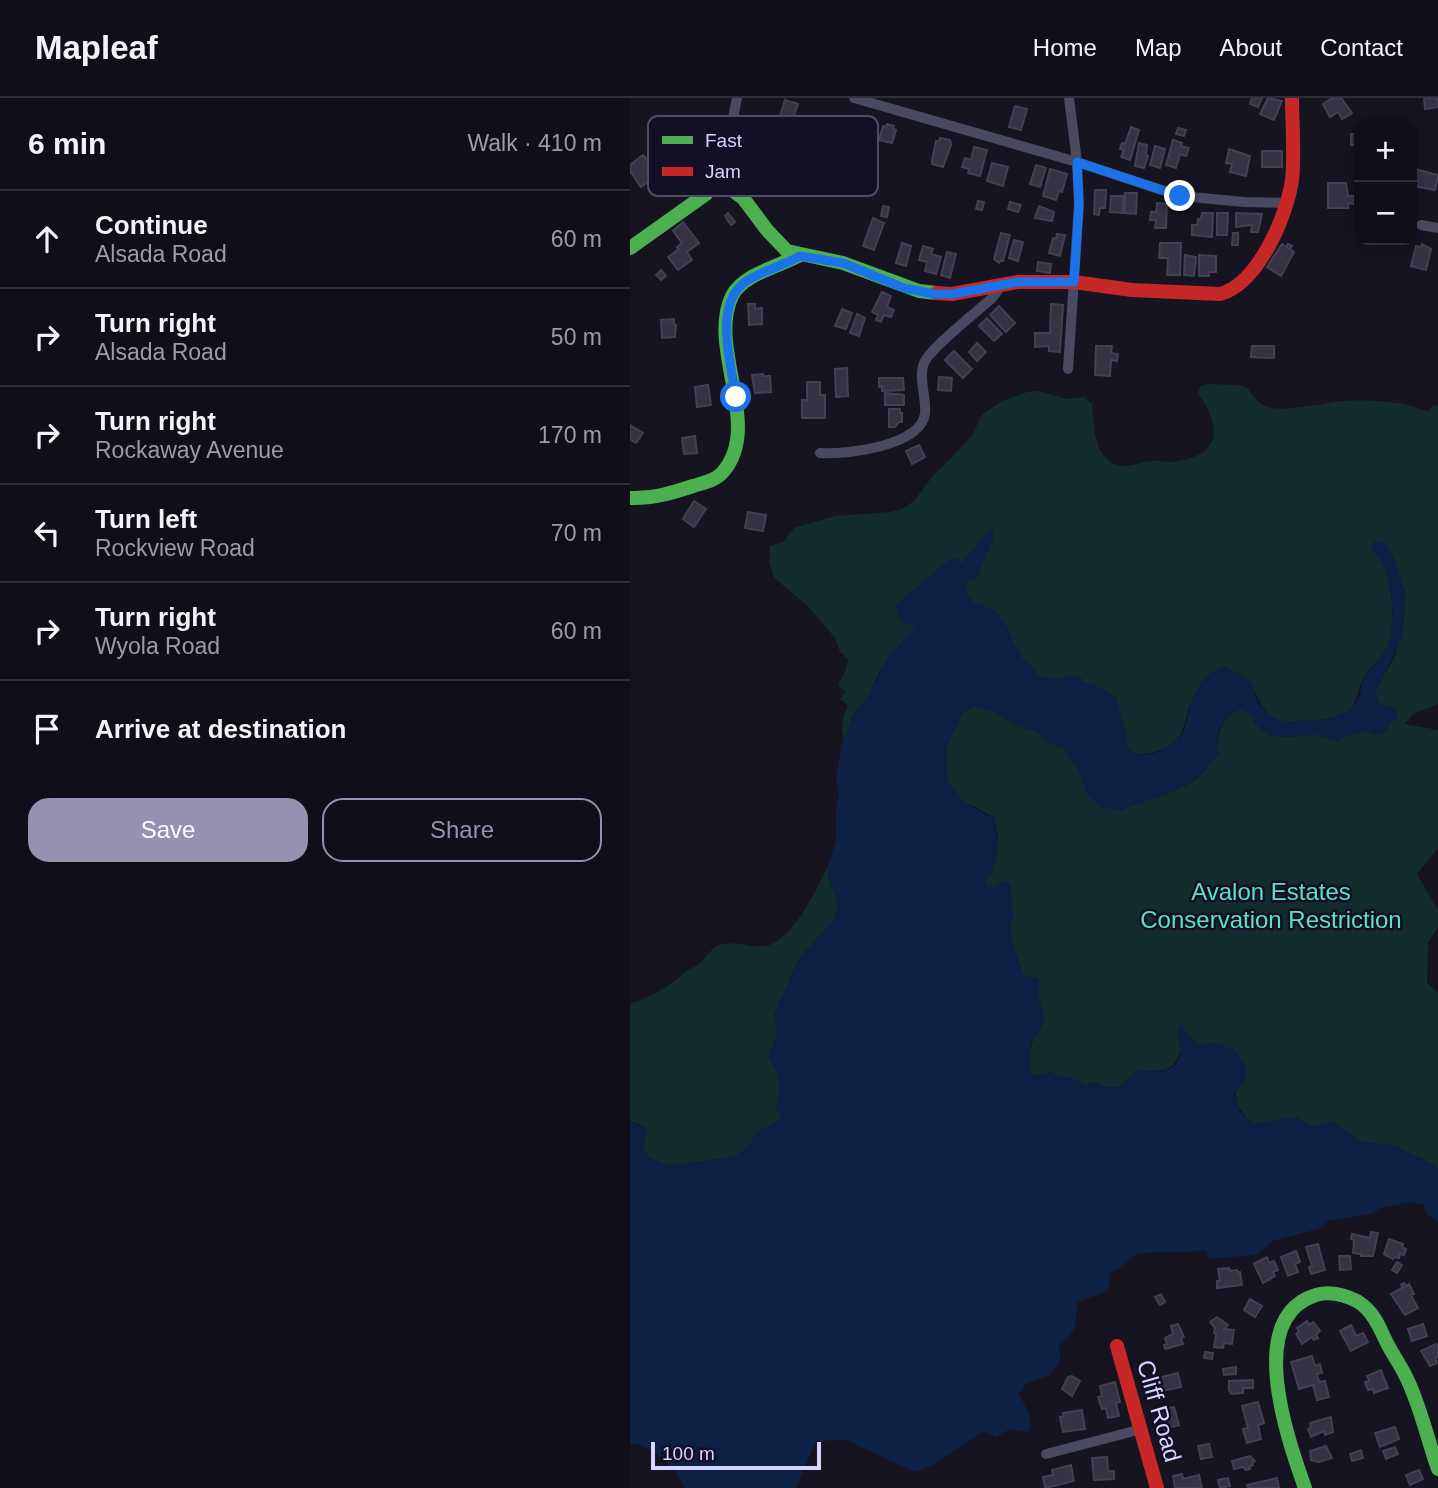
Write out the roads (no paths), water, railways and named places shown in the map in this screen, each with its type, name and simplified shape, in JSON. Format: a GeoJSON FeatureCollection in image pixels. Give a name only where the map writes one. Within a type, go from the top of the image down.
{"type":"FeatureCollection","features":[{"type":"Feature","properties":{"kind":"street"},"geometry":{"type":"LineString","coordinates":[[733,116],[737,98]]}},
{"type":"Feature","properties":{"kind":"street"},"geometry":{"type":"LineString","coordinates":[[854,98],[1077,162],[1180,196],[1286,203]]}},
{"type":"Feature","properties":{"kind":"street"},"geometry":{"type":"LineString","coordinates":[[1068,369],[1079,204],[1069,98]]}},
{"type":"Feature","properties":{"kind":"street"},"geometry":{"type":"LineString","coordinates":[[740,196],[787,251],[800,256],[843,263],[904,288],[934,294],[952,294],[1018,282],[1074,282],[1132,290],[1227,293],[1240,285],[1259,262],[1278,228],[1292,179],[1292,98]]}},
{"type":"Feature","properties":{"kind":"street"},"geometry":{"type":"LineString","coordinates":[[630,248],[703,196]]}},
{"type":"Feature","properties":{"kind":"street"},"geometry":{"type":"LineString","coordinates":[[1421,225],[1438,228]]}},
{"type":"Feature","properties":{"kind":"street"},"geometry":{"type":"LineString","coordinates":[[630,498],[655,497],[700,484],[722,473],[733,452],[736,435],[736,397],[726,327],[733,295],[750,279],[800,256]]}},
{"type":"Feature","properties":{"kind":"street"},"geometry":{"type":"LineString","coordinates":[[820,453],[868,449],[897,441],[917,431],[925,412],[922,380],[926,358],[992,298],[1001,286]]}},
{"type":"Feature","properties":{"kind":"street"},"geometry":{"type":"LineString","coordinates":[[1305,1488],[1280,1401],[1275,1348],[1279,1331],[1292,1308],[1318,1295],[1352,1299],[1372,1315],[1407,1379],[1438,1469]]}},
{"type":"Feature","properties":{"kind":"street","name":"Cliff Road"},"geometry":{"type":"LineString","coordinates":[[1117,1346],[1157,1488]]}},
{"type":"Feature","properties":{"kind":"street"},"geometry":{"type":"LineString","coordinates":[[1046,1454],[1142,1429]]}},
{"type":"Feature","properties":{"kind":"water"},"geometry":{"type":"Polygon","coordinates":[[[991,528],[993,539],[976,579],[967,580],[966,594],[974,603],[994,610],[1002,619],[1023,660],[1028,662],[1039,677],[1064,679],[1066,675],[1082,678],[1083,682],[1115,696],[1126,733],[1127,748],[1141,754],[1157,752],[1178,738],[1201,683],[1212,672],[1225,666],[1249,681],[1261,706],[1281,721],[1328,719],[1347,711],[1360,695],[1365,673],[1378,661],[1390,639],[1393,617],[1391,591],[1383,567],[1371,550],[1375,541],[1385,543],[1389,548],[1405,603],[1403,636],[1376,691],[1376,698],[1381,705],[1396,708],[1398,716],[1387,731],[1376,735],[1366,731],[1346,736],[1337,742],[1315,734],[1287,737],[1269,735],[1253,722],[1255,718],[1242,709],[1226,718],[1218,735],[1216,747],[1220,753],[1198,776],[1175,790],[1120,811],[1102,807],[1088,796],[1079,769],[1064,748],[1046,741],[1038,731],[1018,726],[996,712],[973,706],[962,713],[946,748],[947,782],[963,803],[994,818],[998,851],[992,873],[985,880],[986,885],[996,888],[1000,883],[1007,882],[1010,885],[1013,914],[1009,924],[1014,951],[1024,975],[1038,979],[1040,987],[1037,992],[1043,1012],[1043,1024],[1031,1041],[1031,1074],[1038,1076],[1050,1072],[1086,1085],[1095,1082],[1108,1087],[1118,1087],[1137,1070],[1165,1070],[1176,1064],[1180,1050],[1180,1023],[1194,1042],[1209,1045],[1210,1042],[1232,1049],[1244,1064],[1245,1081],[1234,1094],[1240,1112],[1254,1124],[1296,1117],[1313,1127],[1331,1122],[1362,1142],[1394,1146],[1434,1165],[1438,1171],[1438,1222],[1426,1213],[1424,1205],[1410,1202],[1381,1208],[1371,1214],[1328,1221],[1321,1228],[1273,1241],[1257,1255],[1209,1259],[1206,1251],[1138,1253],[1119,1269],[1110,1272],[1108,1291],[1077,1302],[1075,1327],[1070,1336],[1059,1345],[1061,1360],[1049,1376],[1027,1383],[1019,1394],[1029,1413],[1031,1426],[1027,1432],[1010,1429],[996,1437],[983,1431],[932,1466],[915,1472],[846,1440],[816,1441],[796,1488],[685,1488],[662,1459],[646,1448],[630,1444],[630,1121],[647,1129],[642,1144],[648,1157],[669,1166],[734,1157],[749,1147],[757,1132],[780,1120],[781,1115],[776,1109],[779,1082],[769,1058],[778,1030],[774,1016],[799,959],[834,920],[839,904],[829,881],[828,866],[836,840],[836,808],[839,796],[836,779],[841,747],[852,718],[870,693],[889,656],[915,628],[899,619],[896,605],[950,559],[956,558],[962,563],[991,528]]]}},
{"type":"Feature","properties":{"kind":"park label","name":"Avalon Estates Conservation Restriction"},"geometry":{"type":"Point","coordinates":[1271,906]}}]}
